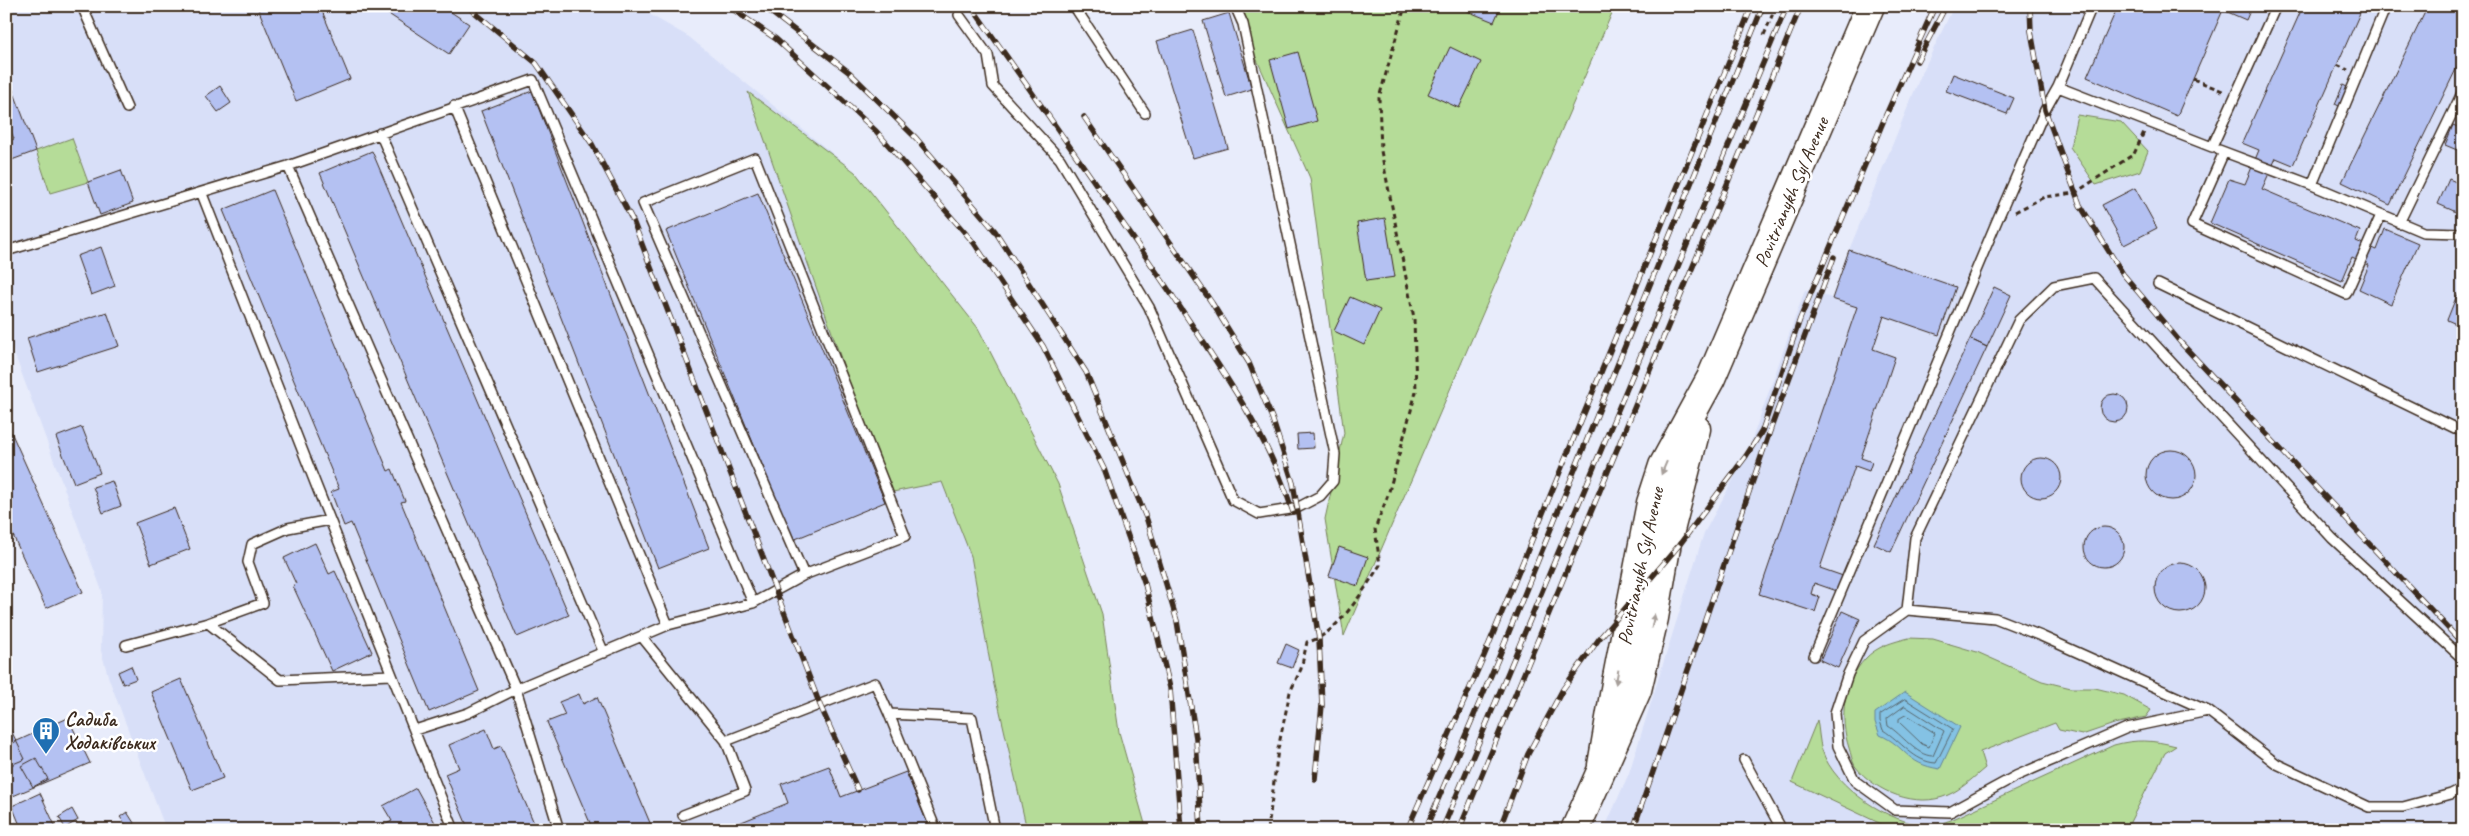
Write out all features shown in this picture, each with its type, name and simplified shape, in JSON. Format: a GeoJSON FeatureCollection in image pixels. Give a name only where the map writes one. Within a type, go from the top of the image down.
{"type":"FeatureCollection","features":[{"type":"Feature","properties":{"kind":"main road","name":"Povitrianykh Syl Avenue"},"geometry":{"type":"LineString","coordinates":[[1575,830],[1602,765],[1651,503],[1663,466],[1711,378],[1870,6]]}},
{"type":"Feature","properties":{"kind":"lane"},"geometry":{"type":"LineString","coordinates":[[82,6],[128,108]]}},
{"type":"Feature","properties":{"kind":"lane"},"geometry":{"type":"LineString","coordinates":[[1074,6],[1145,113]]}},
{"type":"Feature","properties":{"kind":"lane"},"geometry":{"type":"LineString","coordinates":[[959,15],[988,55],[993,86],[1060,159],[1149,307],[1233,500],[1258,514],[1297,508],[1320,496],[1333,481],[1334,454],[1243,24],[1235,6]]}},
{"type":"Feature","properties":{"kind":"lane"},"geometry":{"type":"LineString","coordinates":[[1814,656],[1996,223],[2045,110],[2058,87],[2092,6]]}},
{"type":"Feature","properties":{"kind":"lane"},"geometry":{"type":"LineString","coordinates":[[2212,148],[2276,6]]}},
{"type":"Feature","properties":{"kind":"lane"},"geometry":{"type":"LineString","coordinates":[[2312,185],[2386,6]]}},
{"type":"Feature","properties":{"kind":"lane"},"geometry":{"type":"LineString","coordinates":[[6,251],[202,194],[288,166],[454,106],[533,80],[753,602]]}},
{"type":"Feature","properties":{"kind":"lane"},"geometry":{"type":"LineString","coordinates":[[2058,87],[2312,185],[2423,232],[2463,233]]}},
{"type":"Feature","properties":{"kind":"lane"},"geometry":{"type":"LineString","coordinates":[[2400,223],[2463,91]]}},
{"type":"Feature","properties":{"kind":"lane"},"geometry":{"type":"LineString","coordinates":[[454,106],[668,625]]}},
{"type":"Feature","properties":{"kind":"lane"},"geometry":{"type":"LineString","coordinates":[[380,133],[604,653]]}},
{"type":"Feature","properties":{"kind":"lane"},"geometry":{"type":"LineString","coordinates":[[2224,152],[2192,224],[2346,294],[2381,215]]}},
{"type":"Feature","properties":{"kind":"lane"},"geometry":{"type":"LineString","coordinates":[[415,730],[468,713],[516,690],[668,625],[753,602],[804,575],[905,536],[755,158],[643,203],[804,575]]}},
{"type":"Feature","properties":{"kind":"lane"},"geometry":{"type":"LineString","coordinates":[[288,166],[516,690],[559,830]]}},
{"type":"Feature","properties":{"kind":"lane"},"geometry":{"type":"LineString","coordinates":[[202,194],[454,830]]}},
{"type":"Feature","properties":{"kind":"lane"},"geometry":{"type":"LineString","coordinates":[[1907,610],[1915,538],[2019,320],[2054,286],[2094,278],[2332,538],[2463,659]]}},
{"type":"Feature","properties":{"kind":"lane"},"geometry":{"type":"LineString","coordinates":[[2158,284],[2463,432]]}},
{"type":"Feature","properties":{"kind":"lane"},"geometry":{"type":"LineString","coordinates":[[126,645],[208,623],[263,602],[248,562],[252,544],[288,528],[330,520]]}},
{"type":"Feature","properties":{"kind":"lane"},"geometry":{"type":"LineString","coordinates":[[2208,711],[2127,728],[2016,776],[1950,812],[1895,810],[1854,781],[1838,746],[1835,714],[1848,674],[1864,641],[1907,610],[1995,618],[2041,636],[2208,711],[2278,764],[2369,807],[2403,807],[2451,794],[2463,788]]}},
{"type":"Feature","properties":{"kind":"lane"},"geometry":{"type":"LineString","coordinates":[[208,623],[280,680],[391,675]]}},
{"type":"Feature","properties":{"kind":"lane"},"geometry":{"type":"LineString","coordinates":[[642,636],[726,741],[745,791],[683,815]]}},
{"type":"Feature","properties":{"kind":"lane"},"geometry":{"type":"LineString","coordinates":[[726,741],[875,683],[936,830]]}},
{"type":"Feature","properties":{"kind":"lane"},"geometry":{"type":"LineString","coordinates":[[889,714],[972,718],[995,830]]}},
{"type":"Feature","properties":{"kind":"lane"},"geometry":{"type":"LineString","coordinates":[[1744,760],[1782,830]]}},
{"type":"Feature","properties":{"kind":"path"},"geometry":{"type":"LineString","coordinates":[[1268,830],[1278,749],[1290,692],[1301,669],[1307,642],[1316,640],[1350,610],[1380,565],[1375,529],[1388,495],[1416,392],[1414,318],[1381,151],[1379,98],[1405,6]]}},
{"type":"Feature","properties":{"kind":"path"},"geometry":{"type":"LineString","coordinates":[[1764,35],[1776,6]]}},
{"type":"Feature","properties":{"kind":"path"},"geometry":{"type":"LineString","coordinates":[[2193,79],[2235,96]]}},
{"type":"Feature","properties":{"kind":"path"},"geometry":{"type":"LineString","coordinates":[[1996,223],[2044,196],[2075,193],[2104,174],[2134,154],[2148,123]]}},
{"type":"Feature","properties":{"kind":"shaded area"},"geometry":{"type":"Polygon","coordinates":[[[6,6],[635,6],[689,37],[855,172],[978,328],[1089,830],[166,830],[109,679],[101,651],[102,591],[6,331],[6,6]]]}},
{"type":"Feature","properties":{"kind":"shaded area"},"geometry":{"type":"Polygon","coordinates":[[[1954,6],[2463,6],[2463,830],[1604,830],[1629,773],[1704,533],[1746,456],[1805,290],[1832,298],[1849,250],[1921,75],[1954,6]]]}},
{"type":"Feature","properties":{"kind":"green space"},"geometry":{"type":"Polygon","coordinates":[[[1239,6],[1615,6],[1344,636],[1325,519],[1344,433],[1310,178],[1245,33],[1239,6]]]}},
{"type":"Feature","properties":{"kind":"green space"},"geometry":{"type":"Polygon","coordinates":[[[748,92],[855,172],[978,328],[1058,484],[1102,614],[1119,732],[1145,824],[1144,830],[1027,830],[994,685],[971,556],[942,482],[888,493],[748,92]]]}},
{"type":"Feature","properties":{"kind":"green space"},"geometry":{"type":"Polygon","coordinates":[[[2077,115],[2121,122],[2148,151],[2140,171],[2096,185],[2070,147],[2077,115]]]}},
{"type":"Feature","properties":{"kind":"green space"},"geometry":{"type":"Polygon","coordinates":[[[72,138],[88,182],[50,193],[36,151],[72,138]]]}},
{"type":"Feature","properties":{"kind":"green space"},"geometry":{"type":"Polygon","coordinates":[[[1909,638],[1933,639],[1977,652],[2042,681],[2071,688],[2095,688],[2124,695],[2151,710],[2146,717],[2114,724],[2082,735],[2059,730],[2055,723],[1980,752],[1985,768],[1963,786],[1948,795],[1936,799],[1923,800],[1897,796],[1874,783],[1855,766],[1846,736],[1844,713],[1845,701],[1852,679],[1865,659],[1880,648],[1909,638]]]}},
{"type":"Feature","properties":{"kind":"green space"},"geometry":{"type":"Polygon","coordinates":[[[1817,720],[1822,750],[1828,764],[1838,778],[1866,802],[1882,811],[1898,819],[1929,826],[1951,820],[2114,745],[2145,741],[2176,746],[2165,753],[2126,830],[1894,830],[1792,782],[1817,720]]]}},
{"type":"Feature","properties":{"kind":"water"},"geometry":{"type":"Polygon","coordinates":[[[1905,692],[1960,727],[1940,769],[1928,767],[1912,759],[1889,739],[1880,735],[1875,722],[1875,713],[1905,692]]]}},
{"type":"Feature","properties":{"kind":"building"},"geometry":{"type":"Polygon","coordinates":[[[257,6],[320,6],[350,79],[296,101],[257,6]]]}},
{"type":"Feature","properties":{"kind":"building"},"geometry":{"type":"Polygon","coordinates":[[[382,6],[442,6],[469,24],[449,54],[381,9],[382,6]]]}},
{"type":"Feature","properties":{"kind":"building"},"geometry":{"type":"Polygon","coordinates":[[[1469,6],[1501,6],[1494,22],[1467,11],[1469,6]]]}},
{"type":"Feature","properties":{"kind":"building"},"geometry":{"type":"Polygon","coordinates":[[[2118,6],[2252,6],[2246,20],[2223,10],[2177,116],[2087,77],[2118,6]]]}},
{"type":"Feature","properties":{"kind":"building"},"geometry":{"type":"Polygon","coordinates":[[[2303,6],[2363,6],[2293,165],[2276,158],[2262,189],[2360,231],[2356,241],[2377,250],[2385,229],[2418,243],[2391,304],[2359,289],[2369,265],[2352,257],[2342,281],[2210,223],[2229,179],[2245,184],[2259,150],[2242,143],[2303,6]]]}},
{"type":"Feature","properties":{"kind":"building"},"geometry":{"type":"Polygon","coordinates":[[[2428,6],[2463,6],[2463,55],[2390,205],[2342,182],[2428,6]]]}},
{"type":"Feature","properties":{"kind":"building"},"geometry":{"type":"Polygon","coordinates":[[[1229,13],[1252,89],[1226,97],[1203,21],[1229,13]]]}},
{"type":"Feature","properties":{"kind":"building"},"geometry":{"type":"Polygon","coordinates":[[[1193,30],[1228,148],[1193,158],[1157,41],[1193,30]]]}},
{"type":"Feature","properties":{"kind":"building"},"geometry":{"type":"Polygon","coordinates":[[[1450,47],[1481,62],[1459,108],[1428,94],[1450,47]]]}},
{"type":"Feature","properties":{"kind":"building"},"geometry":{"type":"Polygon","coordinates":[[[1298,52],[1317,121],[1289,129],[1270,60],[1298,52]]]}},
{"type":"Feature","properties":{"kind":"building"},"geometry":{"type":"Polygon","coordinates":[[[1953,74],[2014,98],[2007,114],[1946,91],[1953,74]]]}},
{"type":"Feature","properties":{"kind":"building"},"geometry":{"type":"Polygon","coordinates":[[[10,82],[36,151],[9,161],[6,142],[14,139],[6,118],[6,84],[10,82]]]}},
{"type":"Feature","properties":{"kind":"building"},"geometry":{"type":"Polygon","coordinates":[[[2343,85],[2349,88],[2341,107],[2335,104],[2343,85]]]}},
{"type":"Feature","properties":{"kind":"building"},"geometry":{"type":"Polygon","coordinates":[[[220,86],[231,103],[218,112],[206,96],[220,86]]]}},
{"type":"Feature","properties":{"kind":"building"},"geometry":{"type":"Polygon","coordinates":[[[532,91],[709,548],[658,568],[481,111],[532,91]]]}},
{"type":"Feature","properties":{"kind":"building"},"geometry":{"type":"Polygon","coordinates":[[[2453,125],[2463,129],[2463,136],[2457,150],[2445,145],[2453,125]]]}},
{"type":"Feature","properties":{"kind":"building"},"geometry":{"type":"Polygon","coordinates":[[[372,151],[569,615],[517,637],[320,173],[372,151]]]}},
{"type":"Feature","properties":{"kind":"building"},"geometry":{"type":"Polygon","coordinates":[[[121,170],[133,203],[100,215],[88,182],[121,170]]]}},
{"type":"Feature","properties":{"kind":"building"},"geometry":{"type":"Polygon","coordinates":[[[2449,179],[2463,185],[2463,215],[2438,204],[2449,179]]]}},
{"type":"Feature","properties":{"kind":"building"},"geometry":{"type":"Polygon","coordinates":[[[2135,188],[2157,228],[2124,245],[2102,205],[2135,188]]]}},
{"type":"Feature","properties":{"kind":"building"},"geometry":{"type":"Polygon","coordinates":[[[272,190],[388,471],[392,469],[405,501],[401,502],[479,691],[429,712],[351,523],[344,526],[331,492],[339,489],[223,210],[272,190]]]}},
{"type":"Feature","properties":{"kind":"building"},"geometry":{"type":"Polygon","coordinates":[[[758,193],[885,502],[793,540],[666,231],[758,193]]]}},
{"type":"Feature","properties":{"kind":"building"},"geometry":{"type":"Polygon","coordinates":[[[1385,218],[1395,277],[1366,281],[1357,223],[1385,218]]]}},
{"type":"Feature","properties":{"kind":"building"},"geometry":{"type":"Polygon","coordinates":[[[101,247],[115,286],[91,295],[77,256],[101,247]]]}},
{"type":"Feature","properties":{"kind":"building"},"geometry":{"type":"Polygon","coordinates":[[[1849,250],[1956,287],[1939,335],[1884,316],[1873,349],[1895,357],[1861,458],[1872,462],[1869,471],[1855,466],[1820,568],[1843,576],[1837,591],[1814,583],[1811,594],[1820,597],[1815,612],[1759,594],[1857,307],[1832,299],[1849,250]]]}},
{"type":"Feature","properties":{"kind":"building"},"geometry":{"type":"Polygon","coordinates":[[[1994,287],[2011,295],[1987,347],[1970,339],[1994,287]]]}},
{"type":"Feature","properties":{"kind":"building"},"geometry":{"type":"Polygon","coordinates":[[[2457,295],[2463,298],[2463,327],[2447,320],[2457,295]]]}},
{"type":"Feature","properties":{"kind":"building"},"geometry":{"type":"Polygon","coordinates":[[[1350,297],[1380,310],[1364,345],[1334,331],[1350,297]]]}},
{"type":"Feature","properties":{"kind":"building"},"geometry":{"type":"Polygon","coordinates":[[[107,312],[119,346],[38,372],[27,338],[107,312]]]}},
{"type":"Feature","properties":{"kind":"building"},"geometry":{"type":"Polygon","coordinates":[[[1970,339],[1987,347],[1891,552],[1874,544],[1970,339]]]}},
{"type":"Feature","properties":{"kind":"building"},"geometry":{"type":"Polygon","coordinates":[[[2114,394],[2124,398],[2128,408],[2124,418],[2114,422],[2104,418],[2100,408],[2104,398],[2114,394]]]}},
{"type":"Feature","properties":{"kind":"building"},"geometry":{"type":"Polygon","coordinates":[[[82,427],[100,473],[74,483],[56,437],[82,427]]]}},
{"type":"Feature","properties":{"kind":"building"},"geometry":{"type":"Polygon","coordinates":[[[11,432],[83,592],[46,608],[6,520],[6,435],[11,432]]]}},
{"type":"Feature","properties":{"kind":"building"},"geometry":{"type":"Polygon","coordinates":[[[1313,433],[1314,448],[1298,449],[1297,434],[1313,433]]]}},
{"type":"Feature","properties":{"kind":"building"},"geometry":{"type":"Polygon","coordinates":[[[2166,450],[2176,450],[2189,457],[2196,470],[2196,480],[2189,493],[2176,500],[2166,500],[2157,496],[2150,489],[2146,480],[2146,470],[2150,461],[2157,454],[2166,450]]]}},
{"type":"Feature","properties":{"kind":"building"},"geometry":{"type":"Polygon","coordinates":[[[2045,458],[2052,461],[2058,467],[2061,478],[2060,486],[2052,495],[2045,498],[2037,498],[2030,495],[2022,486],[2021,474],[2024,467],[2033,459],[2045,458]]]}},
{"type":"Feature","properties":{"kind":"building"},"geometry":{"type":"Polygon","coordinates":[[[112,481],[121,506],[103,513],[93,487],[112,481]]]}},
{"type":"Feature","properties":{"kind":"building"},"geometry":{"type":"Polygon","coordinates":[[[174,508],[190,549],[151,564],[135,523],[174,508]]]}},
{"type":"Feature","properties":{"kind":"building"},"geometry":{"type":"Polygon","coordinates":[[[2108,527],[2115,530],[2121,536],[2124,547],[2123,555],[2115,564],[2108,567],[2100,567],[2093,564],[2085,555],[2084,543],[2087,536],[2096,528],[2108,527]]]}},
{"type":"Feature","properties":{"kind":"building"},"geometry":{"type":"Polygon","coordinates":[[[315,543],[329,574],[335,571],[372,652],[332,671],[293,586],[296,584],[284,558],[315,543]]]}},
{"type":"Feature","properties":{"kind":"building"},"geometry":{"type":"Polygon","coordinates":[[[1339,547],[1368,557],[1358,586],[1329,576],[1339,547]]]}},
{"type":"Feature","properties":{"kind":"building"},"geometry":{"type":"Polygon","coordinates":[[[2175,563],[2185,563],[2198,570],[2205,583],[2205,593],[2198,606],[2185,613],[2175,613],[2166,609],[2159,602],[2155,593],[2155,583],[2159,574],[2166,567],[2175,563]]]}},
{"type":"Feature","properties":{"kind":"building"},"geometry":{"type":"Polygon","coordinates":[[[1842,611],[1860,619],[1838,668],[1820,660],[1842,611]]]}},
{"type":"Feature","properties":{"kind":"building"},"geometry":{"type":"Polygon","coordinates":[[[1286,644],[1299,650],[1292,668],[1278,663],[1286,644]]]}},
{"type":"Feature","properties":{"kind":"building"},"geometry":{"type":"Polygon","coordinates":[[[131,666],[136,679],[123,684],[118,672],[131,666]]]}},
{"type":"Feature","properties":{"kind":"building"},"geometry":{"type":"Polygon","coordinates":[[[181,679],[223,778],[192,790],[151,692],[181,679]]]}},
{"type":"Feature","properties":{"kind":"building"},"geometry":{"type":"Polygon","coordinates":[[[579,694],[583,704],[597,697],[653,830],[593,830],[547,722],[565,715],[559,702],[579,694]]]}},
{"type":"Feature","properties":{"kind":"building","name":"Садиба Ходаківських"},"geometry":{"type":"Polygon","coordinates":[[[68,718],[90,763],[6,799],[6,746],[68,718]]]}},
{"type":"Feature","properties":{"kind":"building"},"geometry":{"type":"Polygon","coordinates":[[[6,720],[25,759],[6,767],[6,720]]]}},
{"type":"Feature","properties":{"kind":"building"},"geometry":{"type":"Polygon","coordinates":[[[486,729],[494,749],[501,746],[537,830],[469,830],[445,774],[459,768],[449,745],[486,729]]]}},
{"type":"Feature","properties":{"kind":"building"},"geometry":{"type":"Polygon","coordinates":[[[36,758],[48,779],[33,787],[21,766],[36,758]]]}},
{"type":"Feature","properties":{"kind":"building"},"geometry":{"type":"Polygon","coordinates":[[[829,766],[841,797],[906,772],[930,830],[722,830],[788,803],[781,784],[829,766]]]}},
{"type":"Feature","properties":{"kind":"building"},"geometry":{"type":"Polygon","coordinates":[[[416,788],[439,830],[375,830],[392,821],[383,806],[416,788]]]}},
{"type":"Feature","properties":{"kind":"building"},"geometry":{"type":"Polygon","coordinates":[[[40,793],[57,830],[22,830],[12,806],[40,793]]]}},
{"type":"Feature","properties":{"kind":"building"},"geometry":{"type":"Polygon","coordinates":[[[72,809],[78,820],[65,828],[59,817],[72,809]]]}},
{"type":"Feature","properties":{"kind":"building"},"geometry":{"type":"Polygon","coordinates":[[[127,812],[136,826],[130,830],[120,817],[127,812]]]}},
{"type":"Feature","properties":{"kind":"railway"},"geometry":{"type":"LineString","coordinates":[[467,6],[536,63],[592,144],[633,221],[820,705],[858,790]]}},
{"type":"Feature","properties":{"kind":"railway"},"geometry":{"type":"LineString","coordinates":[[728,6],[776,39],[876,131],[974,243],[1043,346],[1104,469],[1145,584],[1170,688],[1181,830]]}},
{"type":"Feature","properties":{"kind":"railway"},"geometry":{"type":"LineString","coordinates":[[763,6],[850,73],[916,138],[995,231],[1086,372],[1147,520],[1177,621],[1196,738],[1201,830]]}},
{"type":"Feature","properties":{"kind":"railway"},"geometry":{"type":"LineString","coordinates":[[971,6],[1122,222],[1224,373],[1270,454],[1293,512]]}},
{"type":"Feature","properties":{"kind":"railway"},"geometry":{"type":"LineString","coordinates":[[1407,830],[1484,656],[1752,6]]}},
{"type":"Feature","properties":{"kind":"railway"},"geometry":{"type":"LineString","coordinates":[[1425,830],[1498,659],[1763,6]]}},
{"type":"Feature","properties":{"kind":"railway"},"geometry":{"type":"LineString","coordinates":[[1442,830],[1787,6]]}},
{"type":"Feature","properties":{"kind":"railway"},"geometry":{"type":"LineString","coordinates":[[1459,830],[1801,6]]}},
{"type":"Feature","properties":{"kind":"railway"},"geometry":{"type":"LineString","coordinates":[[1499,830],[1528,754],[1563,689],[1599,639],[1680,544],[1746,456],[1762,431],[1800,319],[1886,115],[1935,6]]}},
{"type":"Feature","properties":{"kind":"railway"},"geometry":{"type":"LineString","coordinates":[[1917,61],[1946,6]]}},
{"type":"Feature","properties":{"kind":"railway"},"geometry":{"type":"LineString","coordinates":[[2030,6],[2031,31],[2045,110],[2080,205],[2123,274],[2181,343],[2463,644]]}},
{"type":"Feature","properties":{"kind":"railway"},"geometry":{"type":"LineString","coordinates":[[1084,117],[1212,303],[1249,363],[1272,418],[1293,483],[1319,639],[1322,705],[1315,779]]}},
{"type":"Feature","properties":{"kind":"railway"},"geometry":{"type":"LineString","coordinates":[[1633,830],[1772,425],[1834,257]]}},
{"type":"Feature","properties":{"kind":"place","name":"Садиба Ходаківських"},"geometry":{"type":"Point","coordinates":[46,755]}}]}
